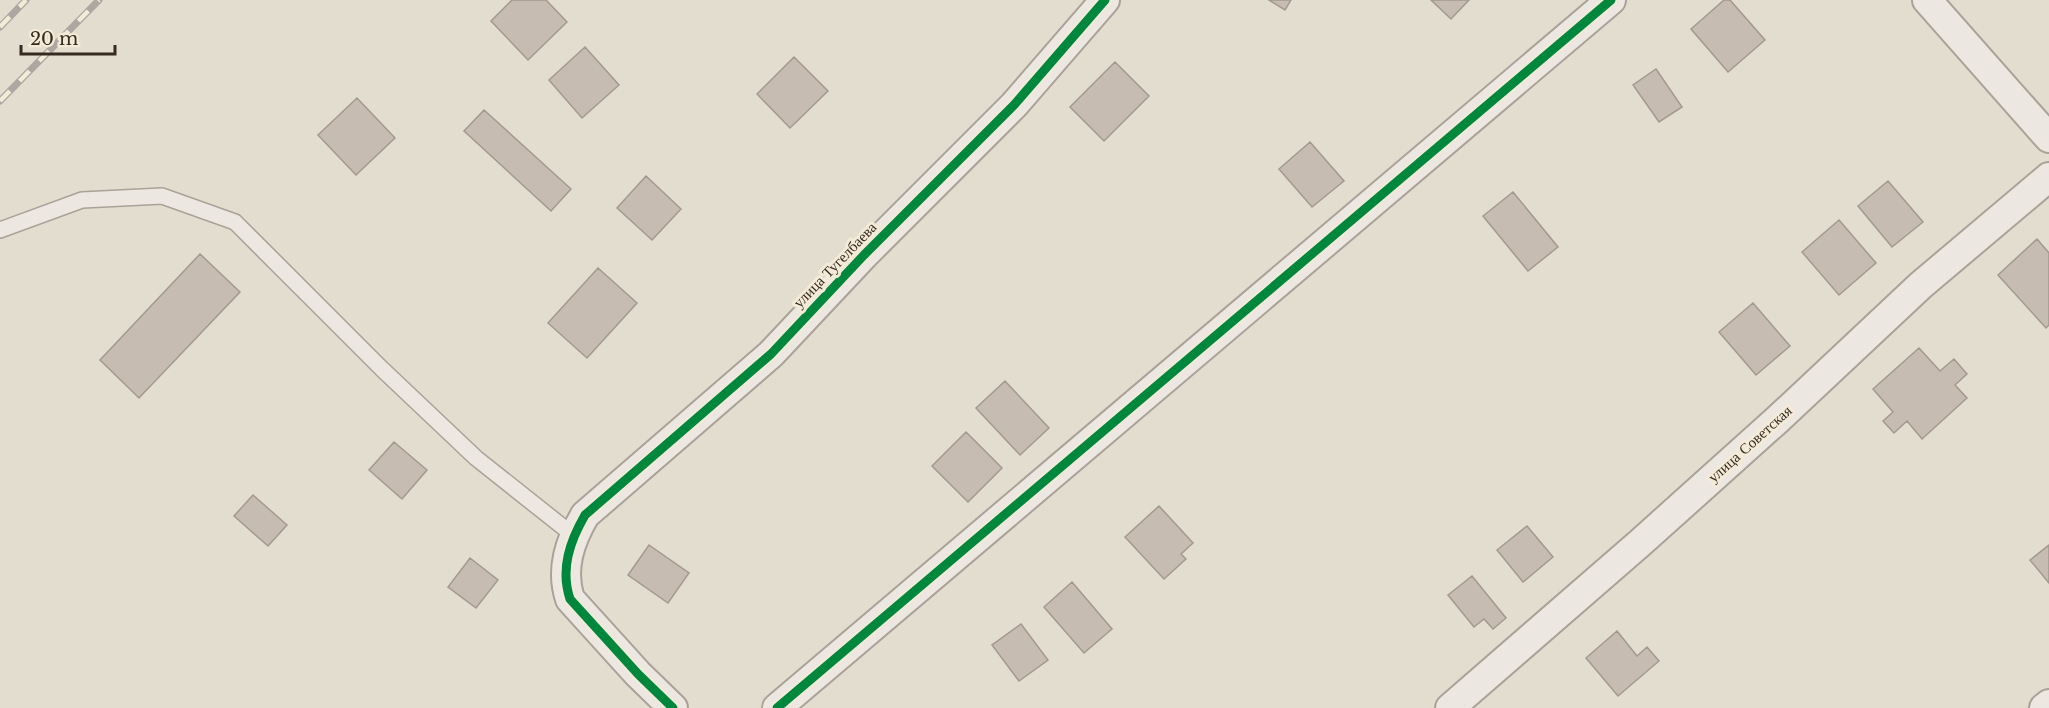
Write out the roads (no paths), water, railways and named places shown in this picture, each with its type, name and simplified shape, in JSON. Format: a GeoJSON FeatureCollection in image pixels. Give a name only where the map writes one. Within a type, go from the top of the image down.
{"type":"FeatureCollection","features":[{"type":"Feature","properties":{"kind":"street","name":"улица Тугелбаева"},"geometry":{"type":"LineString","coordinates":[[573,535],[585,515],[602,499],[771,354],[864,255],[1014,105],[1105,0]]}},
{"type":"Feature","properties":{"kind":"street"},"geometry":{"type":"LineString","coordinates":[[777,708],[1611,0]]}},
{"type":"Feature","properties":{"kind":"street"},"geometry":{"type":"LineString","coordinates":[[1927,0],[2049,138]]}},
{"type":"Feature","properties":{"kind":"street","name":"улица Советская"},"geometry":{"type":"LineString","coordinates":[[1450,708],[1648,536],[1777,420],[1921,285],[2049,177]]}},
{"type":"Feature","properties":{"kind":"street"},"geometry":{"type":"LineString","coordinates":[[573,535],[565,574],[570,599],[638,674],[673,708]]}},
{"type":"Feature","properties":{"kind":"street"},"geometry":{"type":"LineString","coordinates":[[2044,708],[2049,704]]}},
{"type":"Feature","properties":{"kind":"lane"},"geometry":{"type":"LineString","coordinates":[[0,230],[82,200],[162,196],[235,222],[381,369],[476,458],[573,535]]}},
{"type":"Feature","properties":{"kind":"railway"},"geometry":{"type":"LineString","coordinates":[[0,27],[26,0]]}},
{"type":"Feature","properties":{"kind":"railway"},"geometry":{"type":"LineString","coordinates":[[0,101],[99,0]]}}]}
